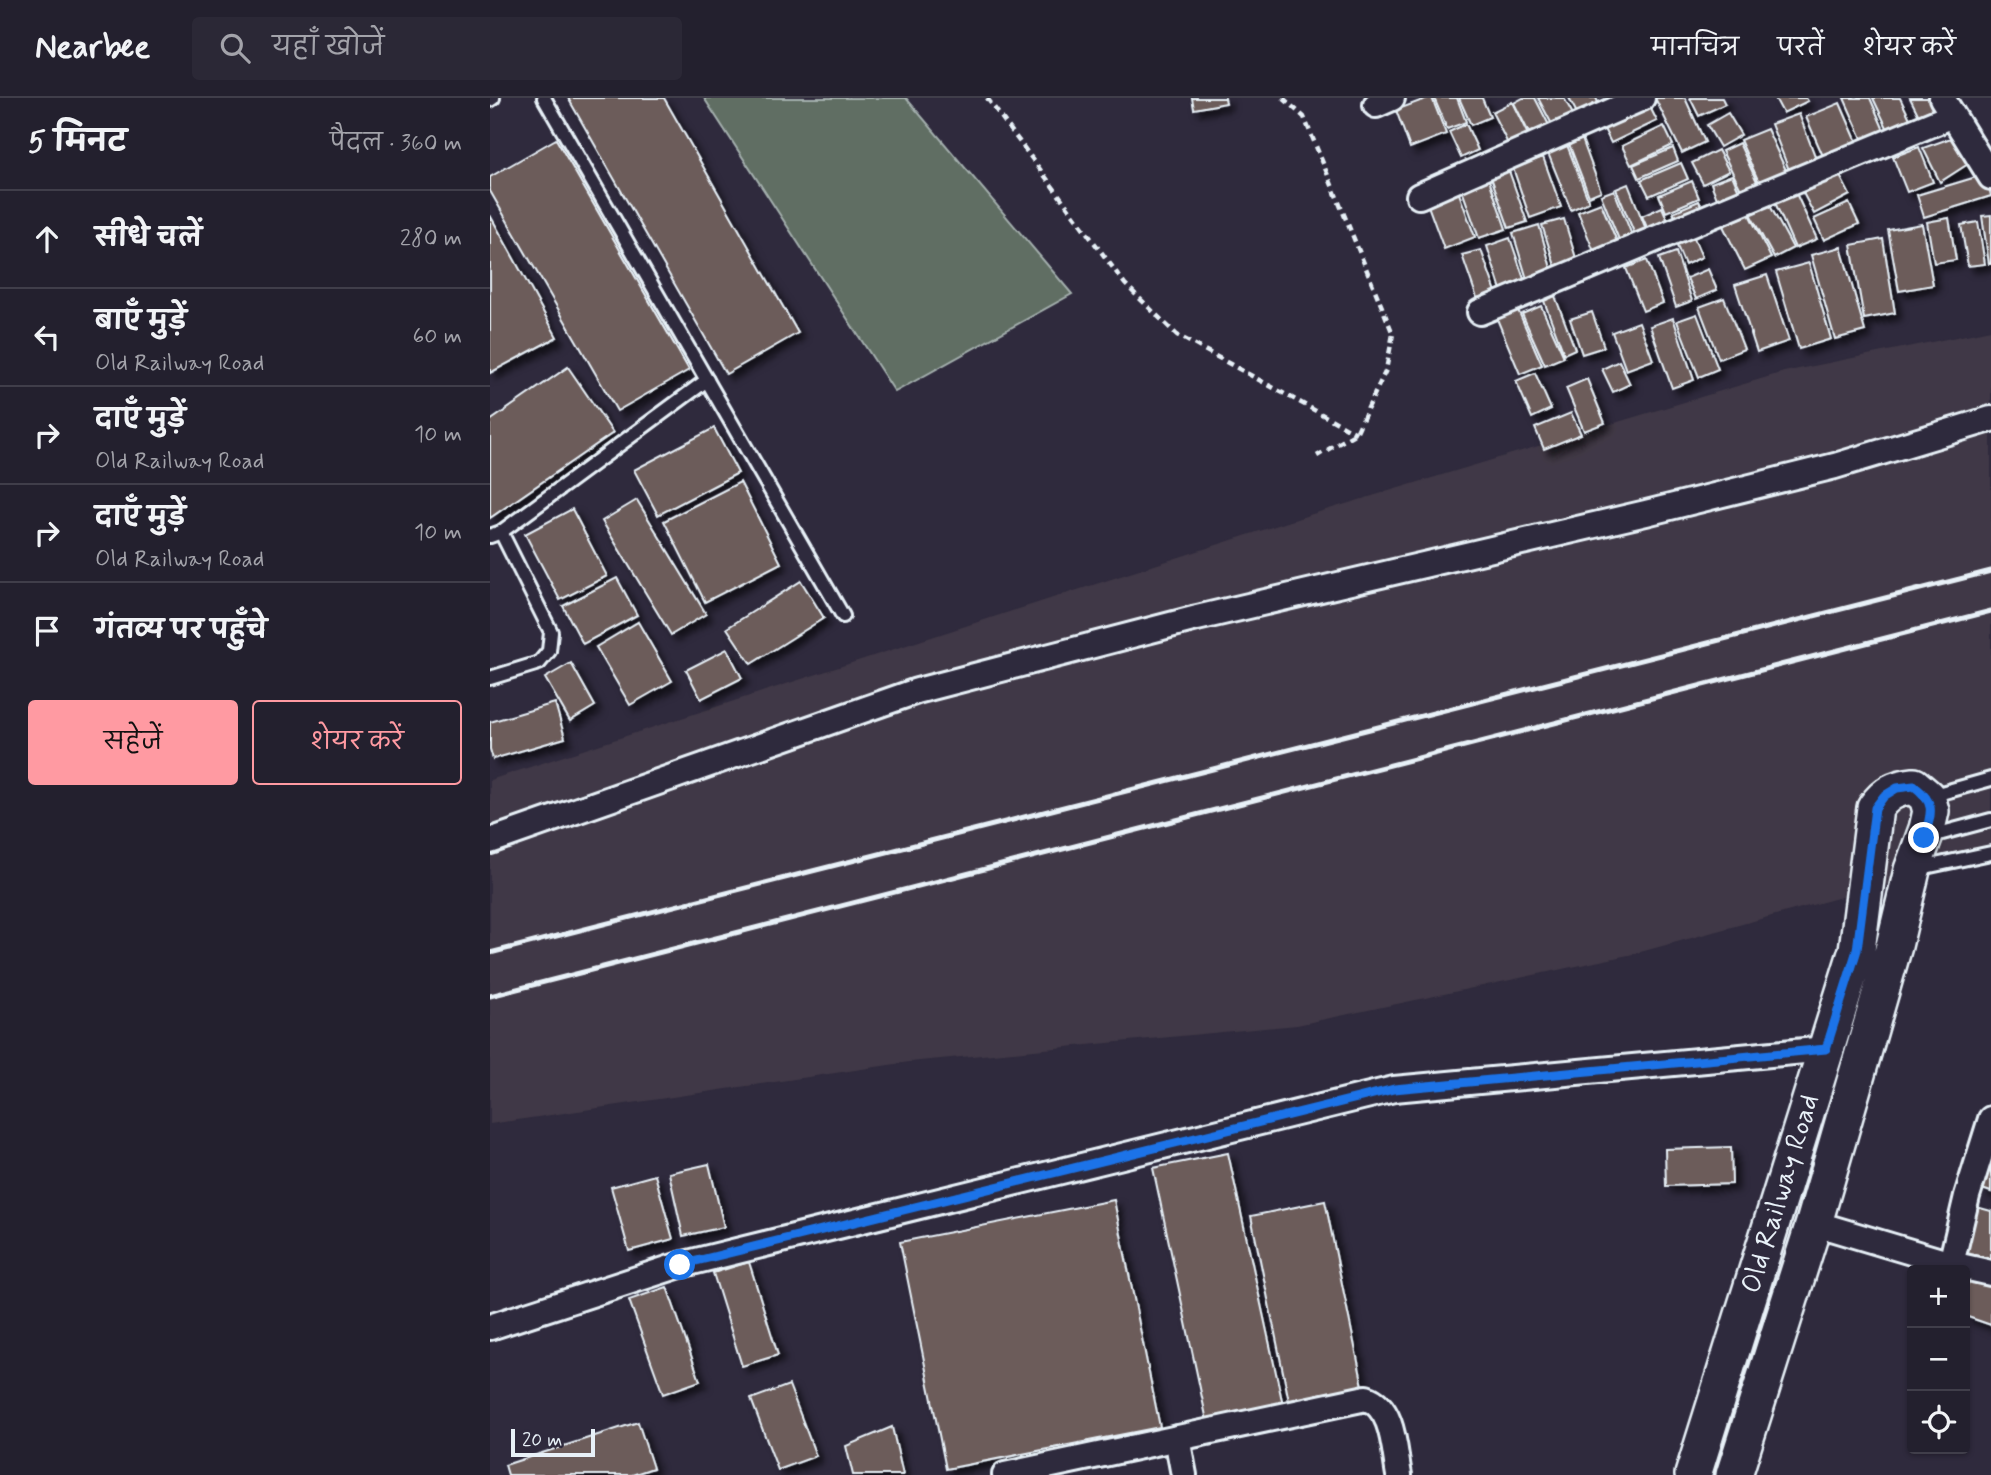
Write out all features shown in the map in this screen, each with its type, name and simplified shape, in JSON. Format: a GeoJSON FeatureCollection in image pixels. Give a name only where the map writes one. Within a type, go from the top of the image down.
{"type":"FeatureCollection","features":[{"type":"Feature","properties":{"kind":"main road","name":"Old Railway Road"},"geometry":{"type":"LineString","coordinates":[[1693,1475],[1857,950],[1875,808],[1884,796],[1897,788],[1914,786],[1927,797],[1931,811],[1814,1223],[1734,1475]]}},
{"type":"Feature","properties":{"kind":"street"},"geometry":{"type":"LineString","coordinates":[[1419,196],[1642,98]]}},
{"type":"Feature","properties":{"kind":"street"},"geometry":{"type":"LineString","coordinates":[[1480,312],[1947,107],[1991,177]]}},
{"type":"Feature","properties":{"kind":"street"},"geometry":{"type":"LineString","coordinates":[[490,841],[917,691],[1197,618],[1633,517],[1835,466],[1991,419]]}},
{"type":"Feature","properties":{"kind":"street"},"geometry":{"type":"LineString","coordinates":[[490,1327],[680,1265],[1394,1089],[1826,1049]]}},
{"type":"Feature","properties":{"kind":"street"},"geometry":{"type":"LineString","coordinates":[[1951,1264],[1967,1196],[1991,1119]]}},
{"type":"Feature","properties":{"kind":"street"},"geometry":{"type":"LineString","coordinates":[[1814,1223],[1951,1264],[1991,1273]]}},
{"type":"Feature","properties":{"kind":"street"},"geometry":{"type":"LineString","coordinates":[[1005,1475],[1366,1398],[1379,1404],[1387,1416],[1399,1475]]}},
{"type":"Feature","properties":{"kind":"street"},"geometry":{"type":"LineString","coordinates":[[1177,1438],[1184,1475]]}},
{"type":"Feature","properties":{"kind":"lane"},"geometry":{"type":"LineString","coordinates":[[544,98],[844,616]]}},
{"type":"Feature","properties":{"kind":"lane"},"geometry":{"type":"LineString","coordinates":[[490,678],[539,663],[549,650],[551,632],[495,534],[707,380]]}},
{"type":"Feature","properties":{"kind":"lane"},"geometry":{"type":"LineString","coordinates":[[1927,797],[1991,779]]}},
{"type":"Feature","properties":{"kind":"lane"},"geometry":{"type":"LineString","coordinates":[[1918,854],[1991,820]]}},
{"type":"Feature","properties":{"kind":"lane"},"geometry":{"type":"LineString","coordinates":[[1918,854],[1991,853]]}},
{"type":"Feature","properties":{"kind":"path"},"geometry":{"type":"LineString","coordinates":[[987,98],[1125,284],[1177,335],[1356,433]]}},
{"type":"Feature","properties":{"kind":"path"},"geometry":{"type":"LineString","coordinates":[[1283,98],[1304,117],[1393,334],[1385,370],[1356,433],[1317,456]]}},
{"type":"Feature","properties":{"kind":"shaded area"},"geometry":{"type":"Polygon","coordinates":[[[1991,330],[1991,856],[1633,954],[1297,1025],[909,1062],[490,1124],[490,780],[1306,516],[1784,372],[1991,330]]]}},
{"type":"Feature","properties":{"kind":"green space"},"geometry":{"type":"Polygon","coordinates":[[[704,98],[906,98],[1072,294],[895,392],[704,98]]]}},
{"type":"Feature","properties":{"kind":"building"},"geometry":{"type":"Polygon","coordinates":[[[568,98],[664,98],[798,333],[726,374],[568,98]]]}},
{"type":"Feature","properties":{"kind":"building"},"geometry":{"type":"Polygon","coordinates":[[[1192,98],[1225,98],[1226,103],[1194,109],[1192,98]]]}},
{"type":"Feature","properties":{"kind":"building"},"geometry":{"type":"Polygon","coordinates":[[[1432,98],[1446,134],[1410,148],[1396,110],[1432,98]]]}},
{"type":"Feature","properties":{"kind":"building"},"geometry":{"type":"Polygon","coordinates":[[[1434,98],[1457,98],[1466,122],[1447,129],[1434,98]]]}},
{"type":"Feature","properties":{"kind":"building"},"geometry":{"type":"Polygon","coordinates":[[[1459,98],[1482,98],[1490,117],[1471,125],[1459,98]]]}},
{"type":"Feature","properties":{"kind":"building"},"geometry":{"type":"Polygon","coordinates":[[[1523,98],[1535,98],[1552,131],[1533,141],[1514,103],[1523,98]]]}},
{"type":"Feature","properties":{"kind":"building"},"geometry":{"type":"Polygon","coordinates":[[[1538,98],[1564,98],[1575,118],[1554,128],[1538,98]]]}},
{"type":"Feature","properties":{"kind":"building"},"geometry":{"type":"Polygon","coordinates":[[[1569,98],[1596,98],[1601,108],[1580,119],[1569,98]]]}},
{"type":"Feature","properties":{"kind":"building"},"geometry":{"type":"Polygon","coordinates":[[[1655,98],[1685,98],[1705,142],[1682,153],[1655,98]]]}},
{"type":"Feature","properties":{"kind":"building"},"geometry":{"type":"Polygon","coordinates":[[[1690,98],[1722,98],[1725,104],[1699,116],[1690,98]]]}},
{"type":"Feature","properties":{"kind":"building"},"geometry":{"type":"Polygon","coordinates":[[[1775,98],[1806,98],[1808,101],[1783,113],[1775,98]]]}},
{"type":"Feature","properties":{"kind":"building"},"geometry":{"type":"Polygon","coordinates":[[[1844,98],[1870,98],[1886,135],[1865,145],[1844,98]]]}},
{"type":"Feature","properties":{"kind":"building"},"geometry":{"type":"Polygon","coordinates":[[[1873,98],[1900,98],[1913,125],[1891,136],[1873,98]]]}},
{"type":"Feature","properties":{"kind":"building"},"geometry":{"type":"Polygon","coordinates":[[[1910,98],[1935,98],[1943,114],[1923,124],[1910,98]]]}},
{"type":"Feature","properties":{"kind":"building"},"geometry":{"type":"Polygon","coordinates":[[[1646,99],[1657,121],[1611,143],[1600,121],[1646,99]]]}},
{"type":"Feature","properties":{"kind":"building"},"geometry":{"type":"Polygon","coordinates":[[[1512,102],[1532,143],[1512,152],[1492,112],[1512,102]]]}},
{"type":"Feature","properties":{"kind":"building"},"geometry":{"type":"Polygon","coordinates":[[[1840,103],[1860,149],[1826,163],[1806,117],[1840,103]]]}},
{"type":"Feature","properties":{"kind":"building"},"geometry":{"type":"Polygon","coordinates":[[[1728,113],[1741,135],[1720,147],[1707,125],[1728,113]]]}},
{"type":"Feature","properties":{"kind":"building"},"geometry":{"type":"Polygon","coordinates":[[[1799,114],[1818,164],[1791,175],[1771,124],[1799,114]]]}},
{"type":"Feature","properties":{"kind":"building"},"geometry":{"type":"Polygon","coordinates":[[[1466,124],[1478,150],[1461,158],[1449,132],[1466,124]]]}},
{"type":"Feature","properties":{"kind":"building"},"geometry":{"type":"Polygon","coordinates":[[[1664,126],[1673,145],[1631,165],[1622,146],[1664,126]]]}},
{"type":"Feature","properties":{"kind":"building"},"geometry":{"type":"Polygon","coordinates":[[[1767,129],[1790,179],[1763,191],[1740,140],[1767,129]]]}},
{"type":"Feature","properties":{"kind":"building"},"geometry":{"type":"Polygon","coordinates":[[[1579,131],[1601,191],[1589,196],[1566,136],[1579,131]]]}},
{"type":"Feature","properties":{"kind":"building"},"geometry":{"type":"Polygon","coordinates":[[[1951,138],[1968,164],[1940,182],[1923,148],[1951,138]]]}},
{"type":"Feature","properties":{"kind":"building"},"geometry":{"type":"Polygon","coordinates":[[[556,139],[689,370],[617,411],[490,191],[490,177],[556,139]]]}},
{"type":"Feature","properties":{"kind":"building"},"geometry":{"type":"Polygon","coordinates":[[[1739,143],[1760,188],[1744,196],[1722,151],[1739,143]]]}},
{"type":"Feature","properties":{"kind":"building"},"geometry":{"type":"Polygon","coordinates":[[[1567,145],[1589,202],[1571,210],[1548,153],[1567,145]]]}},
{"type":"Feature","properties":{"kind":"building"},"geometry":{"type":"Polygon","coordinates":[[[1919,147],[1933,182],[1907,192],[1893,157],[1919,147]]]}},
{"type":"Feature","properties":{"kind":"building"},"geometry":{"type":"Polygon","coordinates":[[[1673,148],[1678,161],[1639,178],[1633,165],[1673,148]]]}},
{"type":"Feature","properties":{"kind":"building"},"geometry":{"type":"Polygon","coordinates":[[[1718,150],[1729,171],[1703,184],[1692,163],[1718,150]]]}},
{"type":"Feature","properties":{"kind":"building"},"geometry":{"type":"Polygon","coordinates":[[[1543,157],[1561,207],[1530,218],[1513,168],[1543,157]]]}},
{"type":"Feature","properties":{"kind":"building"},"geometry":{"type":"Polygon","coordinates":[[[1681,163],[1688,179],[1649,196],[1641,180],[1681,163]]]}},
{"type":"Feature","properties":{"kind":"building"},"geometry":{"type":"Polygon","coordinates":[[[1509,171],[1527,222],[1509,228],[1491,177],[1509,171]]]}},
{"type":"Feature","properties":{"kind":"building"},"geometry":{"type":"Polygon","coordinates":[[[1839,174],[1850,195],[1814,214],[1803,193],[1839,174]]]}},
{"type":"Feature","properties":{"kind":"building"},"geometry":{"type":"Polygon","coordinates":[[[1986,174],[1991,196],[1924,217],[1917,195],[1986,174]]]}},
{"type":"Feature","properties":{"kind":"building"},"geometry":{"type":"Polygon","coordinates":[[[1732,175],[1743,200],[1721,209],[1711,183],[1732,175]]]}},
{"type":"Feature","properties":{"kind":"building"},"geometry":{"type":"Polygon","coordinates":[[[1489,180],[1506,229],[1479,238],[1462,190],[1489,180]]]}},
{"type":"Feature","properties":{"kind":"building"},"geometry":{"type":"Polygon","coordinates":[[[1692,181],[1699,198],[1666,212],[1659,195],[1692,181]]]}},
{"type":"Feature","properties":{"kind":"building"},"geometry":{"type":"Polygon","coordinates":[[[1628,184],[1649,237],[1638,242],[1616,189],[1628,184]]]}},
{"type":"Feature","properties":{"kind":"building"},"geometry":{"type":"Polygon","coordinates":[[[1457,188],[1475,237],[1444,249],[1426,200],[1457,188]]]}},
{"type":"Feature","properties":{"kind":"building"},"geometry":{"type":"Polygon","coordinates":[[[1794,189],[1817,239],[1795,248],[1773,198],[1794,189]]]}},
{"type":"Feature","properties":{"kind":"building"},"geometry":{"type":"Polygon","coordinates":[[[1614,190],[1635,243],[1622,247],[1601,195],[1614,190]]]}},
{"type":"Feature","properties":{"kind":"building"},"geometry":{"type":"Polygon","coordinates":[[[1699,201],[1706,217],[1680,228],[1673,212],[1699,201]]]}},
{"type":"Feature","properties":{"kind":"building"},"geometry":{"type":"Polygon","coordinates":[[[1768,202],[1793,248],[1774,258],[1749,212],[1768,202]]]}},
{"type":"Feature","properties":{"kind":"building"},"geometry":{"type":"Polygon","coordinates":[[[1601,203],[1620,249],[1597,259],[1578,212],[1601,203]]]}},
{"type":"Feature","properties":{"kind":"building"},"geometry":{"type":"Polygon","coordinates":[[[1849,203],[1859,224],[1824,240],[1814,219],[1849,203]]]}},
{"type":"Feature","properties":{"kind":"building"},"geometry":{"type":"Polygon","coordinates":[[[1662,207],[1672,230],[1652,239],[1642,216],[1662,207]]]}},
{"type":"Feature","properties":{"kind":"building"},"geometry":{"type":"Polygon","coordinates":[[[1749,214],[1771,258],[1745,270],[1723,226],[1749,214]]]}},
{"type":"Feature","properties":{"kind":"building"},"geometry":{"type":"Polygon","coordinates":[[[490,215],[557,337],[490,373],[490,215]]]}},
{"type":"Feature","properties":{"kind":"building"},"geometry":{"type":"Polygon","coordinates":[[[1991,215],[1991,264],[1989,264],[1982,216],[1991,215]]]}},
{"type":"Feature","properties":{"kind":"building"},"geometry":{"type":"Polygon","coordinates":[[[1949,218],[1956,260],[1934,263],[1927,222],[1949,218]]]}},
{"type":"Feature","properties":{"kind":"building"},"geometry":{"type":"Polygon","coordinates":[[[1564,219],[1579,268],[1558,275],[1542,225],[1564,219]]]}},
{"type":"Feature","properties":{"kind":"building"},"geometry":{"type":"Polygon","coordinates":[[[1978,222],[1985,264],[1968,266],[1961,225],[1978,222]]]}},
{"type":"Feature","properties":{"kind":"building"},"geometry":{"type":"Polygon","coordinates":[[[1922,224],[1933,285],[1899,291],[1888,230],[1922,224]]]}},
{"type":"Feature","properties":{"kind":"building"},"geometry":{"type":"Polygon","coordinates":[[[1539,225],[1552,272],[1527,279],[1513,233],[1539,225]]]}},
{"type":"Feature","properties":{"kind":"building"},"geometry":{"type":"Polygon","coordinates":[[[1691,231],[1702,257],[1685,265],[1674,239],[1691,231]]]}},
{"type":"Feature","properties":{"kind":"building"},"geometry":{"type":"Polygon","coordinates":[[[1510,238],[1526,285],[1502,293],[1487,246],[1510,238]]]}},
{"type":"Feature","properties":{"kind":"building"},"geometry":{"type":"Polygon","coordinates":[[[1883,239],[1895,313],[1864,319],[1851,245],[1883,239]]]}},
{"type":"Feature","properties":{"kind":"building"},"geometry":{"type":"Polygon","coordinates":[[[1841,247],[1865,331],[1835,339],[1811,255],[1841,247]]]}},
{"type":"Feature","properties":{"kind":"building"},"geometry":{"type":"Polygon","coordinates":[[[1481,250],[1496,292],[1477,298],[1462,255],[1481,250]]]}},
{"type":"Feature","properties":{"kind":"building"},"geometry":{"type":"Polygon","coordinates":[[[1676,252],[1692,301],[1676,307],[1659,258],[1676,252]]]}},
{"type":"Feature","properties":{"kind":"building"},"geometry":{"type":"Polygon","coordinates":[[[1647,260],[1663,303],[1643,311],[1626,268],[1647,260]]]}},
{"type":"Feature","properties":{"kind":"building"},"geometry":{"type":"Polygon","coordinates":[[[1809,263],[1831,339],[1799,349],[1776,272],[1809,263]]]}},
{"type":"Feature","properties":{"kind":"building"},"geometry":{"type":"Polygon","coordinates":[[[1708,269],[1717,290],[1696,299],[1687,278],[1708,269]]]}},
{"type":"Feature","properties":{"kind":"building"},"geometry":{"type":"Polygon","coordinates":[[[1767,275],[1789,341],[1757,352],[1735,285],[1767,275]]]}},
{"type":"Feature","properties":{"kind":"building"},"geometry":{"type":"Polygon","coordinates":[[[1555,296],[1575,349],[1564,354],[1544,301],[1555,296]]]}},
{"type":"Feature","properties":{"kind":"building"},"geometry":{"type":"Polygon","coordinates":[[[1724,298],[1744,349],[1719,359],[1699,307],[1724,298]]]}},
{"type":"Feature","properties":{"kind":"building"},"geometry":{"type":"Polygon","coordinates":[[[1541,306],[1564,357],[1545,365],[1522,314],[1541,306]]]}},
{"type":"Feature","properties":{"kind":"building"},"geometry":{"type":"Polygon","coordinates":[[[1518,310],[1542,365],[1520,374],[1497,319],[1518,310]]]}},
{"type":"Feature","properties":{"kind":"building"},"geometry":{"type":"Polygon","coordinates":[[[1592,312],[1604,347],[1582,354],[1570,319],[1592,312]]]}},
{"type":"Feature","properties":{"kind":"building"},"geometry":{"type":"Polygon","coordinates":[[[1697,314],[1718,369],[1699,377],[1677,321],[1697,314]]]}},
{"type":"Feature","properties":{"kind":"building"},"geometry":{"type":"Polygon","coordinates":[[[1673,318],[1694,380],[1672,388],[1650,326],[1673,318]]]}},
{"type":"Feature","properties":{"kind":"building"},"geometry":{"type":"Polygon","coordinates":[[[1639,322],[1653,360],[1626,370],[1612,332],[1639,322]]]}},
{"type":"Feature","properties":{"kind":"building"},"geometry":{"type":"Polygon","coordinates":[[[1619,361],[1630,384],[1613,392],[1602,369],[1619,361]]]}},
{"type":"Feature","properties":{"kind":"building"},"geometry":{"type":"Polygon","coordinates":[[[568,367],[613,433],[490,518],[490,421],[568,367]]]}},
{"type":"Feature","properties":{"kind":"building"},"geometry":{"type":"Polygon","coordinates":[[[1535,373],[1551,409],[1532,418],[1516,381],[1535,373]]]}},
{"type":"Feature","properties":{"kind":"building"},"geometry":{"type":"Polygon","coordinates":[[[1587,379],[1605,423],[1584,431],[1566,388],[1587,379]]]}},
{"type":"Feature","properties":{"kind":"building"},"geometry":{"type":"Polygon","coordinates":[[[1571,413],[1581,434],[1544,449],[1535,428],[1571,413]]]}},
{"type":"Feature","properties":{"kind":"building"},"geometry":{"type":"Polygon","coordinates":[[[714,428],[738,473],[658,515],[634,470],[714,428]]]}},
{"type":"Feature","properties":{"kind":"building"},"geometry":{"type":"Polygon","coordinates":[[[740,482],[781,563],[705,602],[664,521],[740,482]]]}},
{"type":"Feature","properties":{"kind":"building"},"geometry":{"type":"Polygon","coordinates":[[[637,500],[706,614],[671,635],[602,521],[637,500]]]}},
{"type":"Feature","properties":{"kind":"building"},"geometry":{"type":"Polygon","coordinates":[[[572,509],[607,576],[560,600],[525,534],[572,509]]]}},
{"type":"Feature","properties":{"kind":"building"},"geometry":{"type":"Polygon","coordinates":[[[617,578],[637,615],[583,644],[563,606],[617,578]]]}},
{"type":"Feature","properties":{"kind":"building"},"geometry":{"type":"Polygon","coordinates":[[[801,581],[824,618],[751,664],[727,628],[801,581]]]}},
{"type":"Feature","properties":{"kind":"building"},"geometry":{"type":"Polygon","coordinates":[[[638,622],[672,681],[630,705],[596,647],[638,622]]]}},
{"type":"Feature","properties":{"kind":"building"},"geometry":{"type":"Polygon","coordinates":[[[727,649],[742,678],[701,699],[686,670],[727,649]]]}},
{"type":"Feature","properties":{"kind":"building"},"geometry":{"type":"Polygon","coordinates":[[[571,663],[595,706],[570,721],[545,678],[571,663]]]}},
{"type":"Feature","properties":{"kind":"building"},"geometry":{"type":"Polygon","coordinates":[[[555,703],[565,738],[493,759],[490,749],[490,722],[555,703]]]}},
{"type":"Feature","properties":{"kind":"building"},"geometry":{"type":"Polygon","coordinates":[[[1731,1147],[1732,1184],[1666,1186],[1665,1149],[1731,1147]]]}},
{"type":"Feature","properties":{"kind":"building"},"geometry":{"type":"Polygon","coordinates":[[[1228,1153],[1283,1405],[1207,1421],[1153,1168],[1228,1153]]]}},
{"type":"Feature","properties":{"kind":"building"},"geometry":{"type":"Polygon","coordinates":[[[1991,1162],[1991,1192],[1982,1189],[1991,1162]]]}},
{"type":"Feature","properties":{"kind":"building"},"geometry":{"type":"Polygon","coordinates":[[[709,1164],[724,1227],[683,1236],[669,1173],[709,1164]]]}},
{"type":"Feature","properties":{"kind":"building"},"geometry":{"type":"Polygon","coordinates":[[[655,1175],[673,1239],[629,1251],[611,1187],[655,1175]]]}},
{"type":"Feature","properties":{"kind":"building"},"geometry":{"type":"Polygon","coordinates":[[[1114,1200],[1160,1427],[946,1469],[900,1242],[1114,1200]]]}},
{"type":"Feature","properties":{"kind":"building"},"geometry":{"type":"Polygon","coordinates":[[[1325,1201],[1364,1391],[1290,1406],[1251,1216],[1325,1201]]]}},
{"type":"Feature","properties":{"kind":"building"},"geometry":{"type":"Polygon","coordinates":[[[1973,1206],[1991,1211],[1991,1263],[1961,1255],[1973,1206]]]}},
{"type":"Feature","properties":{"kind":"building"},"geometry":{"type":"Polygon","coordinates":[[[749,1262],[778,1355],[742,1366],[713,1273],[749,1262]]]}},
{"type":"Feature","properties":{"kind":"building"},"geometry":{"type":"Polygon","coordinates":[[[1972,1270],[1991,1276],[1991,1325],[1970,1318],[1972,1270]]]}},
{"type":"Feature","properties":{"kind":"building"},"geometry":{"type":"Polygon","coordinates":[[[667,1287],[700,1381],[663,1394],[629,1300],[667,1287]]]}},
{"type":"Feature","properties":{"kind":"building"},"geometry":{"type":"Polygon","coordinates":[[[789,1385],[816,1456],[778,1470],[751,1399],[789,1385]]]}},
{"type":"Feature","properties":{"kind":"building"},"geometry":{"type":"Polygon","coordinates":[[[638,1422],[653,1468],[632,1475],[508,1475],[505,1465],[638,1422]]]}},
{"type":"Feature","properties":{"kind":"building"},"geometry":{"type":"Polygon","coordinates":[[[892,1427],[903,1475],[853,1475],[846,1446],[892,1427]]]}},
{"type":"Feature","properties":{"kind":"railway"},"geometry":{"type":"LineString","coordinates":[[490,953],[1991,571]]}},
{"type":"Feature","properties":{"kind":"railway"},"geometry":{"type":"LineString","coordinates":[[490,996],[1991,611]]}},
{"type":"Feature","properties":{"kind":"route"},"geometry":{"type":"LineString","coordinates":[[680,1265],[1394,1089],[1826,1049],[1857,950],[1875,808],[1884,796],[1897,788],[1914,786],[1927,797],[1931,811],[1924,838]]}}]}
